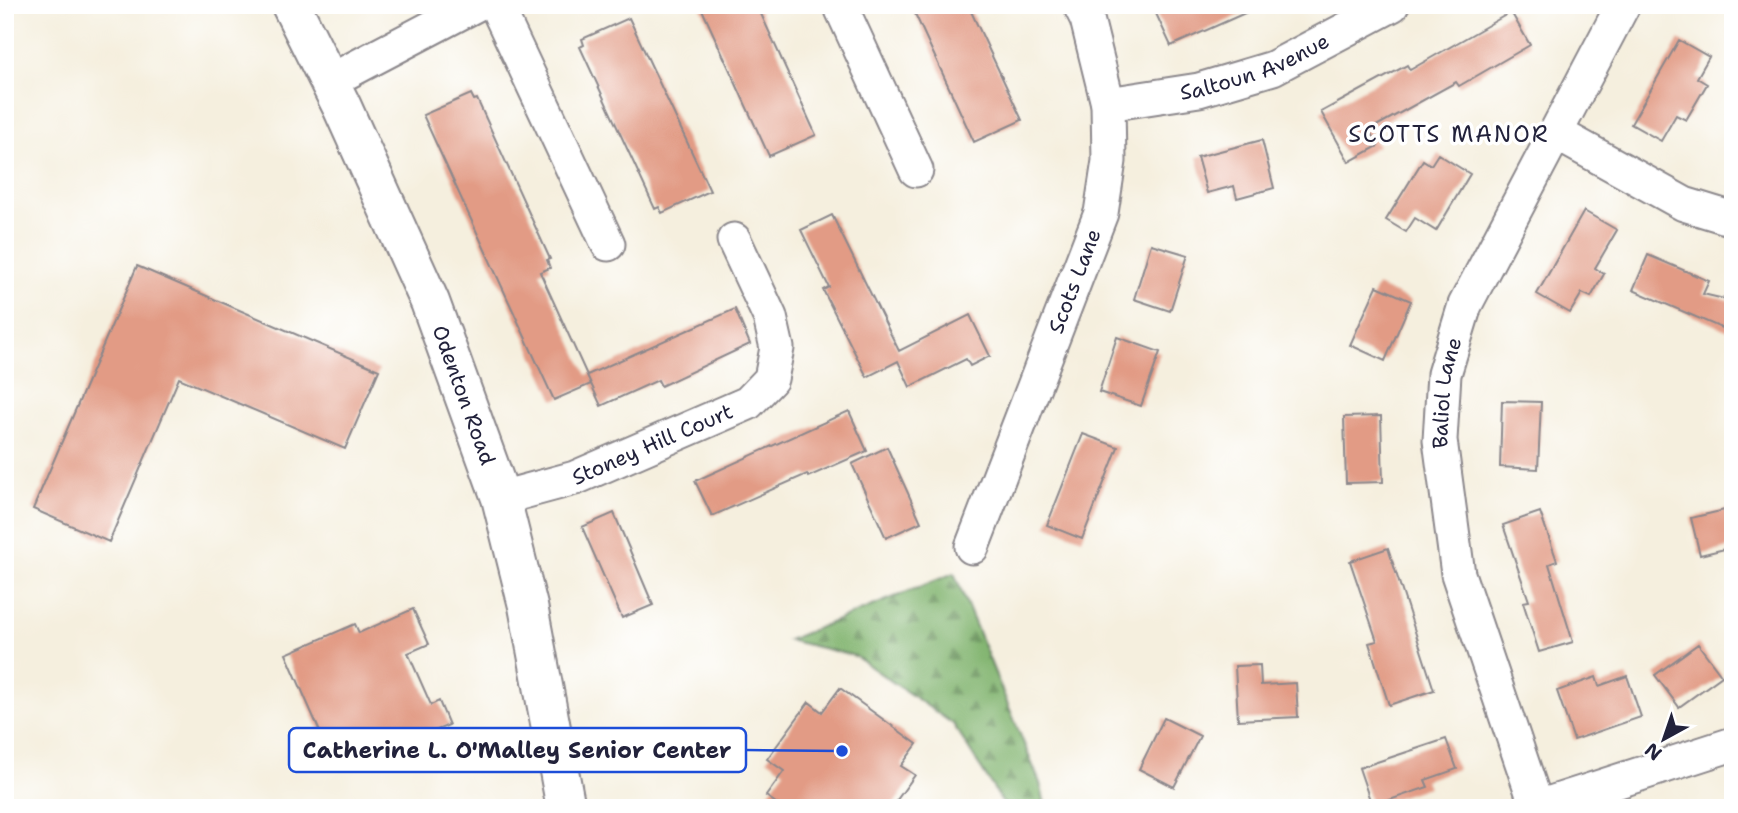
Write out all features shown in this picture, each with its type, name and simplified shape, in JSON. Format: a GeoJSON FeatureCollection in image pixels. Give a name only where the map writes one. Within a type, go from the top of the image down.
{"type":"FeatureCollection","features":[{"type":"Feature","properties":{"kind":"street","name":"Odenton Road"},"geometry":{"type":"LineString","coordinates":[[291,5],[430,302],[500,498],[528,606],[566,808]]}},
{"type":"Feature","properties":{"kind":"street"},"geometry":{"type":"LineString","coordinates":[[328,82],[475,5]]}},
{"type":"Feature","properties":{"kind":"street"},"geometry":{"type":"LineString","coordinates":[[496,5],[608,244]]}},
{"type":"Feature","properties":{"kind":"street"},"geometry":{"type":"LineString","coordinates":[[840,5],[916,170]]}},
{"type":"Feature","properties":{"kind":"street","name":"Scots Lane"},"geometry":{"type":"LineString","coordinates":[[972,547],[1101,213],[1110,161],[1108,104],[1087,19],[1080,5]]}},
{"type":"Feature","properties":{"kind":"street","name":"Saltoun Avenue"},"geometry":{"type":"LineString","coordinates":[[1108,104],[1199,90],[1272,68],[1392,5]]}},
{"type":"Feature","properties":{"kind":"street","name":"Baliol Lane"},"geometry":{"type":"LineString","coordinates":[[1536,807],[1458,574],[1440,440],[1444,374],[1465,305],[1623,5]]}},
{"type":"Feature","properties":{"kind":"street"},"geometry":{"type":"LineString","coordinates":[[1556,133],[1684,204],[1733,219]]}},
{"type":"Feature","properties":{"kind":"street","name":"Stoney Hill Court"},"geometry":{"type":"LineString","coordinates":[[500,498],[575,478],[748,404],[771,379],[777,348],[770,317],[734,240]]}},
{"type":"Feature","properties":{"kind":"street"},"geometry":{"type":"LineString","coordinates":[[1536,807],[1733,744]]}},
{"type":"Feature","properties":{"kind":"green space"},"geometry":{"type":"Polygon","coordinates":[[[954,573],[1040,783],[1046,808],[1006,808],[953,724],[855,656],[788,640],[954,573]]]}},
{"type":"Feature","properties":{"kind":"building"},"geometry":{"type":"Polygon","coordinates":[[[700,5],[757,5],[816,135],[769,156],[700,5]]]}},
{"type":"Feature","properties":{"kind":"building"},"geometry":{"type":"Polygon","coordinates":[[[911,5],[968,5],[1022,120],[974,142],[911,5]]]}},
{"type":"Feature","properties":{"kind":"building"},"geometry":{"type":"Polygon","coordinates":[[[1152,5],[1263,5],[1171,46],[1152,5]]]}},
{"type":"Feature","properties":{"kind":"building"},"geometry":{"type":"Polygon","coordinates":[[[1511,12],[1530,45],[1459,86],[1456,82],[1369,130],[1378,146],[1349,162],[1321,112],[1407,65],[1410,70],[1511,12]]]}},
{"type":"Feature","properties":{"kind":"building"},"geometry":{"type":"Polygon","coordinates":[[[629,18],[710,191],[662,213],[659,207],[655,209],[580,47],[584,45],[582,39],[629,18]]]}},
{"type":"Feature","properties":{"kind":"building"},"geometry":{"type":"Polygon","coordinates":[[[1679,40],[1709,57],[1697,78],[1707,84],[1686,120],[1676,115],[1661,141],[1631,124],[1679,40]]]}},
{"type":"Feature","properties":{"kind":"building"},"geometry":{"type":"Polygon","coordinates":[[[471,94],[474,100],[477,99],[550,259],[547,260],[550,268],[540,272],[591,384],[554,400],[423,115],[471,94]]]}},
{"type":"Feature","properties":{"kind":"building"},"geometry":{"type":"Polygon","coordinates":[[[1262,140],[1274,188],[1237,198],[1234,186],[1207,193],[1197,157],[1262,140]]]}},
{"type":"Feature","properties":{"kind":"building"},"geometry":{"type":"Polygon","coordinates":[[[1438,154],[1470,174],[1436,231],[1415,218],[1406,232],[1386,220],[1423,160],[1431,165],[1438,154]]]}},
{"type":"Feature","properties":{"kind":"building"},"geometry":{"type":"Polygon","coordinates":[[[1584,211],[1617,230],[1595,268],[1604,274],[1591,297],[1582,293],[1570,313],[1537,294],[1584,211]]]}},
{"type":"Feature","properties":{"kind":"building"},"geometry":{"type":"Polygon","coordinates":[[[832,215],[899,351],[970,315],[990,356],[970,366],[966,359],[910,387],[898,361],[867,377],[823,290],[829,287],[801,230],[832,215]]]}},
{"type":"Feature","properties":{"kind":"building"},"geometry":{"type":"Polygon","coordinates":[[[1151,244],[1188,255],[1170,311],[1134,299],[1151,244]]]}},
{"type":"Feature","properties":{"kind":"building"},"geometry":{"type":"Polygon","coordinates":[[[1648,255],[1709,281],[1703,294],[1733,301],[1733,333],[1633,290],[1648,255]]]}},
{"type":"Feature","properties":{"kind":"building"},"geometry":{"type":"Polygon","coordinates":[[[137,266],[379,370],[345,449],[179,378],[109,542],[33,509],[137,266]]]}},
{"type":"Feature","properties":{"kind":"building"},"geometry":{"type":"Polygon","coordinates":[[[1377,286],[1411,301],[1385,361],[1350,345],[1377,286]]]}},
{"type":"Feature","properties":{"kind":"building"},"geometry":{"type":"Polygon","coordinates":[[[735,309],[750,344],[661,386],[658,380],[601,406],[587,375],[735,309]]]}},
{"type":"Feature","properties":{"kind":"building"},"geometry":{"type":"Polygon","coordinates":[[[1117,337],[1160,352],[1141,406],[1099,392],[1117,337]]]}},
{"type":"Feature","properties":{"kind":"building"},"geometry":{"type":"Polygon","coordinates":[[[1502,401],[1541,402],[1538,469],[1500,467],[1502,401]]]}},
{"type":"Feature","properties":{"kind":"building"},"geometry":{"type":"Polygon","coordinates":[[[849,411],[867,451],[712,516],[695,481],[849,411]]]}},
{"type":"Feature","properties":{"kind":"building"},"geometry":{"type":"Polygon","coordinates":[[[1381,416],[1383,482],[1346,483],[1344,417],[1381,416]]]}},
{"type":"Feature","properties":{"kind":"building"},"geometry":{"type":"Polygon","coordinates":[[[1083,434],[1118,447],[1082,539],[1047,525],[1083,434]]]}},
{"type":"Feature","properties":{"kind":"building"},"geometry":{"type":"Polygon","coordinates":[[[887,447],[921,522],[886,538],[852,464],[887,447]]]}},
{"type":"Feature","properties":{"kind":"building"},"geometry":{"type":"Polygon","coordinates":[[[1733,508],[1733,547],[1700,555],[1691,518],[1733,508]]]}},
{"type":"Feature","properties":{"kind":"building"},"geometry":{"type":"Polygon","coordinates":[[[1540,512],[1557,561],[1549,564],[1573,642],[1539,652],[1523,602],[1529,601],[1503,525],[1540,512]]]}},
{"type":"Feature","properties":{"kind":"building"},"geometry":{"type":"Polygon","coordinates":[[[614,513],[653,605],[622,618],[582,527],[614,513]]]}},
{"type":"Feature","properties":{"kind":"building"},"geometry":{"type":"Polygon","coordinates":[[[1388,548],[1434,690],[1389,705],[1369,643],[1377,641],[1350,561],[1388,548]]]}},
{"type":"Feature","properties":{"kind":"building"},"geometry":{"type":"Polygon","coordinates":[[[413,609],[429,644],[408,653],[431,705],[439,701],[449,725],[411,741],[405,729],[353,751],[345,732],[324,741],[286,654],[355,624],[359,633],[413,609]]]}},
{"type":"Feature","properties":{"kind":"building"},"geometry":{"type":"Polygon","coordinates":[[[1698,644],[1722,676],[1679,707],[1655,675],[1698,644]]]}},
{"type":"Feature","properties":{"kind":"building"},"geometry":{"type":"Polygon","coordinates":[[[1260,665],[1261,685],[1296,683],[1298,717],[1238,720],[1235,666],[1260,665]]]}},
{"type":"Feature","properties":{"kind":"building"},"geometry":{"type":"Polygon","coordinates":[[[1627,676],[1641,717],[1574,740],[1557,691],[1596,677],[1599,686],[1627,676]]]}},
{"type":"Feature","properties":{"kind":"building"},"geometry":{"type":"Polygon","coordinates":[[[840,688],[917,744],[901,766],[915,775],[891,808],[783,808],[766,796],[784,771],[767,759],[809,702],[822,712],[840,688]]]}},
{"type":"Feature","properties":{"kind":"building"},"geometry":{"type":"Polygon","coordinates":[[[1164,718],[1200,736],[1174,787],[1139,769],[1164,718]]]}},
{"type":"Feature","properties":{"kind":"building"},"geometry":{"type":"Polygon","coordinates":[[[1446,739],[1457,769],[1425,780],[1428,787],[1372,806],[1359,768],[1446,739]]]}},
{"type":"Feature","properties":{"kind":"place","name":"Catherine L. O'Malley Senior Center"},"geometry":{"type":"Point","coordinates":[842,751]}},
{"type":"Feature","properties":{"kind":"district","name":"SCOTTS MANOR"},"geometry":{"type":"Point","coordinates":[1449,134]}}]}
